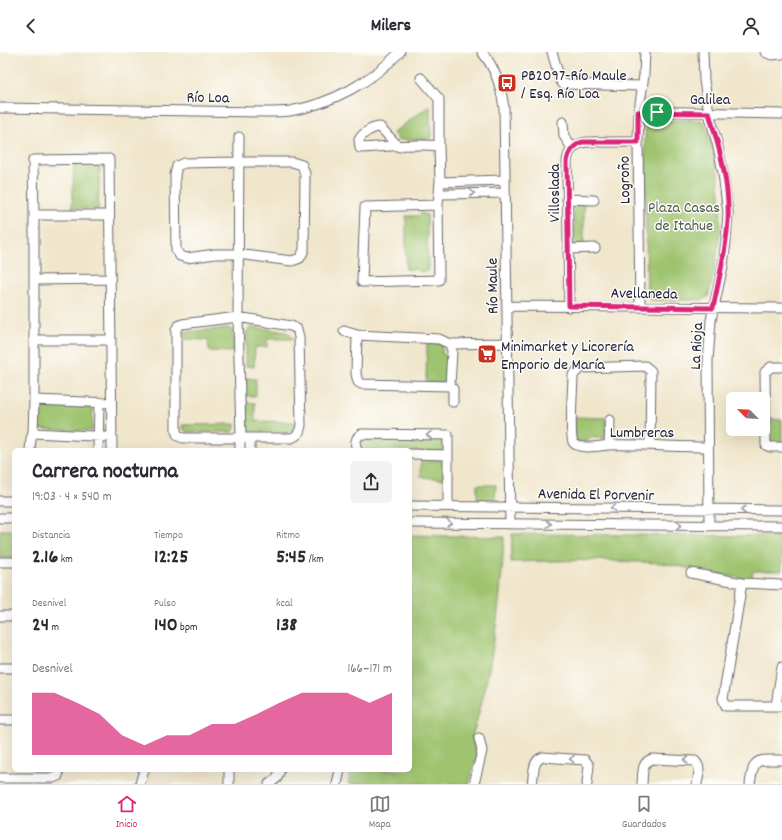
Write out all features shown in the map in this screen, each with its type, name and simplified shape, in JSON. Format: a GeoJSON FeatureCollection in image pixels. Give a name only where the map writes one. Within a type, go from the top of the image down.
{"type":"FeatureCollection","features":[{"type":"Feature","properties":{"kind":"street","name":"Río Loa"},"geometry":{"type":"LineString","coordinates":[[0,108],[265,112],[290,111],[318,103],[344,93],[367,80],[389,63],[400,52]]}},
{"type":"Feature","properties":{"kind":"street","name":"Río Maule"},"geometry":{"type":"LineString","coordinates":[[482,52],[494,70],[503,98],[510,524]]}},
{"type":"Feature","properties":{"kind":"street"},"geometry":{"type":"LineString","coordinates":[[552,52],[560,80],[563,84],[642,86]]}},
{"type":"Feature","properties":{"kind":"street","name":"Logroño"},"geometry":{"type":"LineString","coordinates":[[640,307],[638,112],[645,63],[645,52]]}},
{"type":"Feature","properties":{"kind":"street","name":"La Rioja"},"geometry":{"type":"LineString","coordinates":[[702,52],[704,80],[709,113],[723,173],[728,213],[723,266],[713,308],[708,361],[708,526]]}},
{"type":"Feature","properties":{"kind":"street"},"geometry":{"type":"LineString","coordinates":[[765,52],[772,55],[782,54]]}},
{"type":"Feature","properties":{"kind":"street"},"geometry":{"type":"LineString","coordinates":[[421,78],[439,99],[439,280],[362,282],[365,207],[438,205]]}},
{"type":"Feature","properties":{"kind":"street","name":"Galilea"},"geometry":{"type":"LineString","coordinates":[[638,112],[782,114]]}},
{"type":"Feature","properties":{"kind":"street"},"geometry":{"type":"LineString","coordinates":[[563,122],[564,136],[572,148]]}},
{"type":"Feature","properties":{"kind":"street"},"geometry":{"type":"LineString","coordinates":[[239,137],[238,318],[244,438],[241,448]]}},
{"type":"Feature","properties":{"kind":"street","name":"Villoslada"},"geometry":{"type":"LineString","coordinates":[[569,306],[567,199],[568,154],[572,148],[580,143],[638,142]]}},
{"type":"Feature","properties":{"kind":"street"},"geometry":{"type":"LineString","coordinates":[[399,146],[439,146]]}},
{"type":"Feature","properties":{"kind":"street"},"geometry":{"type":"LineString","coordinates":[[30,448],[33,433],[34,400],[33,160],[109,159],[112,448]]}},
{"type":"Feature","properties":{"kind":"street"},"geometry":{"type":"LineString","coordinates":[[238,162],[292,162],[302,165],[305,174],[304,250],[300,258],[292,261],[238,254],[215,254],[187,258],[180,256],[176,250],[175,175],[177,166],[184,163],[238,162]]}},
{"type":"Feature","properties":{"kind":"street"},"geometry":{"type":"LineString","coordinates":[[440,182],[505,180]]}},
{"type":"Feature","properties":{"kind":"street"},"geometry":{"type":"LineString","coordinates":[[439,194],[505,193]]}},
{"type":"Feature","properties":{"kind":"street"},"geometry":{"type":"LineString","coordinates":[[567,199],[594,200]]}},
{"type":"Feature","properties":{"kind":"street"},"geometry":{"type":"LineString","coordinates":[[34,216],[109,215]]}},
{"type":"Feature","properties":{"kind":"street"},"geometry":{"type":"LineString","coordinates":[[568,249],[595,248]]}},
{"type":"Feature","properties":{"kind":"street"},"geometry":{"type":"LineString","coordinates":[[34,280],[110,278]]}},
{"type":"Feature","properties":{"kind":"street","name":"Avellaneda"},"geometry":{"type":"LineString","coordinates":[[507,306],[782,308]]}},
{"type":"Feature","properties":{"kind":"street"},"geometry":{"type":"LineString","coordinates":[[238,318],[291,326],[297,329],[299,337],[301,425],[298,434],[291,438],[183,438],[178,436],[176,431],[176,330],[178,326],[182,324],[238,318]]}},
{"type":"Feature","properties":{"kind":"street"},"geometry":{"type":"LineString","coordinates":[[344,331],[357,335],[439,339],[450,344],[507,343]]}},
{"type":"Feature","properties":{"kind":"street"},"geometry":{"type":"LineString","coordinates":[[357,335],[356,374],[358,382],[361,384],[450,386]]}},
{"type":"Feature","properties":{"kind":"street"},"geometry":{"type":"LineString","coordinates":[[34,340],[111,340]]}},
{"type":"Feature","properties":{"kind":"street"},"geometry":{"type":"LineString","coordinates":[[450,344],[452,351],[450,386],[453,389],[453,402]]}},
{"type":"Feature","properties":{"kind":"street","name":"Lumbreras"},"geometry":{"type":"LineString","coordinates":[[650,445],[651,371],[645,366],[580,368],[573,375],[572,431],[573,442],[576,445],[581,447],[609,445],[708,447]]}},
{"type":"Feature","properties":{"kind":"street"},"geometry":{"type":"LineString","coordinates":[[782,367],[771,367],[765,372],[766,445],[770,448],[782,447]]}},
{"type":"Feature","properties":{"kind":"street"},"geometry":{"type":"LineString","coordinates":[[34,400],[111,403]]}},
{"type":"Feature","properties":{"kind":"street"},"geometry":{"type":"LineString","coordinates":[[98,448],[99,402]]}},
{"type":"Feature","properties":{"kind":"street"},"geometry":{"type":"LineString","coordinates":[[609,445],[610,420]]}},
{"type":"Feature","properties":{"kind":"street"},"geometry":{"type":"LineString","coordinates":[[33,433],[112,437]]}},
{"type":"Feature","properties":{"kind":"street"},"geometry":{"type":"LineString","coordinates":[[357,448],[356,439],[361,434],[448,435],[448,506]]}},
{"type":"Feature","properties":{"kind":"street"},"geometry":{"type":"LineString","coordinates":[[244,438],[249,448]]}},
{"type":"Feature","properties":{"kind":"street"},"geometry":{"type":"LineString","coordinates":[[412,454],[448,455]]}},
{"type":"Feature","properties":{"kind":"street"},"geometry":{"type":"LineString","coordinates":[[0,501],[12,501]]}},
{"type":"Feature","properties":{"kind":"street","name":"Avenida El Porvenir"},"geometry":{"type":"LineString","coordinates":[[412,506],[782,510]]}},
{"type":"Feature","properties":{"kind":"street"},"geometry":{"type":"LineString","coordinates":[[0,518],[12,518]]}},
{"type":"Feature","properties":{"kind":"street","name":"Avenida El Porvenir"},"geometry":{"type":"LineString","coordinates":[[412,522],[782,526]]}},
{"type":"Feature","properties":{"kind":"street"},"geometry":{"type":"LineString","coordinates":[[0,562],[12,562]]}},
{"type":"Feature","properties":{"kind":"street"},"geometry":{"type":"LineString","coordinates":[[691,573],[742,583],[782,585]]}},
{"type":"Feature","properties":{"kind":"street"},"geometry":{"type":"LineString","coordinates":[[742,583],[723,699],[726,706],[779,706],[782,668]]}},
{"type":"Feature","properties":{"kind":"street"},"geometry":{"type":"LineString","coordinates":[[0,616],[12,616]]}},
{"type":"Feature","properties":{"kind":"street"},"geometry":{"type":"LineString","coordinates":[[0,668],[12,668]]}},
{"type":"Feature","properties":{"kind":"street"},"geometry":{"type":"LineString","coordinates":[[0,720],[12,720]]}},
{"type":"Feature","properties":{"kind":"street"},"geometry":{"type":"LineString","coordinates":[[474,784],[482,751],[479,738]]}},
{"type":"Feature","properties":{"kind":"street"},"geometry":{"type":"LineString","coordinates":[[532,784],[535,764],[539,758],[543,757],[585,760],[589,765],[587,784]]}},
{"type":"Feature","properties":{"kind":"street"},"geometry":{"type":"LineString","coordinates":[[642,784],[644,765],[652,759],[695,761],[700,769],[697,784]]}},
{"type":"Feature","properties":{"kind":"street"},"geometry":{"type":"LineString","coordinates":[[750,784],[756,762],[764,760],[782,760]]}},
{"type":"Feature","properties":{"kind":"street"},"geometry":{"type":"LineString","coordinates":[[0,778],[53,778],[58,776],[59,772]]}},
{"type":"Feature","properties":{"kind":"street"},"geometry":{"type":"LineString","coordinates":[[140,784],[143,772]]}},
{"type":"Feature","properties":{"kind":"street"},"geometry":{"type":"LineString","coordinates":[[229,772],[229,784]]}},
{"type":"Feature","properties":{"kind":"street"},"geometry":{"type":"LineString","coordinates":[[269,784],[277,778],[279,772]]}},
{"type":"Feature","properties":{"kind":"street"},"geometry":{"type":"LineString","coordinates":[[337,784],[340,772]]}},
{"type":"Feature","properties":{"kind":"green space"},"geometry":{"type":"Polygon","coordinates":[[[430,105],[430,139],[398,140],[393,133],[430,105]]]}},
{"type":"Feature","properties":{"kind":"green space","name":"Plaza Casas de Itahue"},"geometry":{"type":"Polygon","coordinates":[[[649,120],[701,120],[706,127],[711,142],[719,181],[719,239],[713,278],[708,297],[701,300],[650,300],[647,297],[645,140],[646,123],[649,120]]]}},
{"type":"Feature","properties":{"kind":"green space"},"geometry":{"type":"Polygon","coordinates":[[[74,164],[100,165],[98,209],[72,208],[74,164]]]}},
{"type":"Feature","properties":{"kind":"green space"},"geometry":{"type":"Polygon","coordinates":[[[574,203],[584,203],[584,244],[574,244],[574,203]]]}},
{"type":"Feature","properties":{"kind":"green space"},"geometry":{"type":"Polygon","coordinates":[[[421,213],[427,215],[428,268],[427,271],[420,272],[418,269],[406,269],[406,216],[418,216],[421,213]]]}},
{"type":"Feature","properties":{"kind":"green space"},"geometry":{"type":"Polygon","coordinates":[[[252,327],[287,332],[294,339],[267,339],[267,347],[255,347],[254,367],[246,366],[246,332],[252,327]]]}},
{"type":"Feature","properties":{"kind":"green space"},"geometry":{"type":"Polygon","coordinates":[[[229,328],[233,331],[233,352],[209,351],[208,340],[183,339],[185,332],[229,328]]]}},
{"type":"Feature","properties":{"kind":"green space"},"geometry":{"type":"Polygon","coordinates":[[[427,343],[442,344],[442,354],[447,355],[447,379],[443,383],[426,382],[427,343]]]}},
{"type":"Feature","properties":{"kind":"green space"},"geometry":{"type":"Polygon","coordinates":[[[246,378],[256,379],[256,396],[245,396],[246,378]]]}},
{"type":"Feature","properties":{"kind":"green space"},"geometry":{"type":"Polygon","coordinates":[[[246,402],[255,403],[255,421],[294,422],[294,429],[289,432],[252,431],[247,428],[246,402]]]}},
{"type":"Feature","properties":{"kind":"green space"},"geometry":{"type":"Polygon","coordinates":[[[39,406],[93,407],[92,431],[38,429],[39,406]]]}},
{"type":"Feature","properties":{"kind":"green space"},"geometry":{"type":"Polygon","coordinates":[[[575,417],[606,418],[606,438],[591,438],[580,443],[575,438],[575,417]]]}},
{"type":"Feature","properties":{"kind":"green space"},"geometry":{"type":"Polygon","coordinates":[[[770,419],[782,420],[782,443],[772,444],[768,439],[768,436],[770,436],[770,419]]]}},
{"type":"Feature","properties":{"kind":"green space"},"geometry":{"type":"Polygon","coordinates":[[[235,424],[235,429],[232,432],[187,432],[184,430],[182,425],[235,424]]]}},
{"type":"Feature","properties":{"kind":"green space"},"geometry":{"type":"Polygon","coordinates":[[[438,436],[446,443],[445,479],[421,477],[421,451],[412,451],[412,448],[361,448],[359,445],[360,438],[438,436]]]}},
{"type":"Feature","properties":{"kind":"green space"},"geometry":{"type":"Polygon","coordinates":[[[477,485],[496,485],[495,501],[477,500],[477,485]]]}},
{"type":"Feature","properties":{"kind":"green space"},"geometry":{"type":"Polygon","coordinates":[[[0,530],[12,530],[12,558],[0,558],[0,530]]]}},
{"type":"Feature","properties":{"kind":"green space"},"geometry":{"type":"Polygon","coordinates":[[[512,534],[782,536],[782,571],[753,571],[752,579],[662,563],[594,560],[511,562],[512,534]]]}},
{"type":"Feature","properties":{"kind":"green space"},"geometry":{"type":"Polygon","coordinates":[[[412,535],[504,537],[502,571],[494,640],[485,690],[472,737],[478,752],[469,784],[348,784],[351,772],[412,772],[412,535]]]}},
{"type":"Feature","properties":{"kind":"place","name":"PB2097-Río Maule / Esq. Río Loa"},"geometry":{"type":"Point","coordinates":[507,83]}},
{"type":"Feature","properties":{"kind":"place","name":"Minimarket y Licorería Emporio de María"},"geometry":{"type":"Point","coordinates":[487,354]}},
{"type":"Feature","properties":{"kind":"route"},"geometry":{"type":"LineString","coordinates":[[638,112],[657,112],[709,113],[723,173],[728,213],[723,266],[713,308],[569,306],[568,154],[574,146],[582,142],[638,142],[638,112]]}}]}
